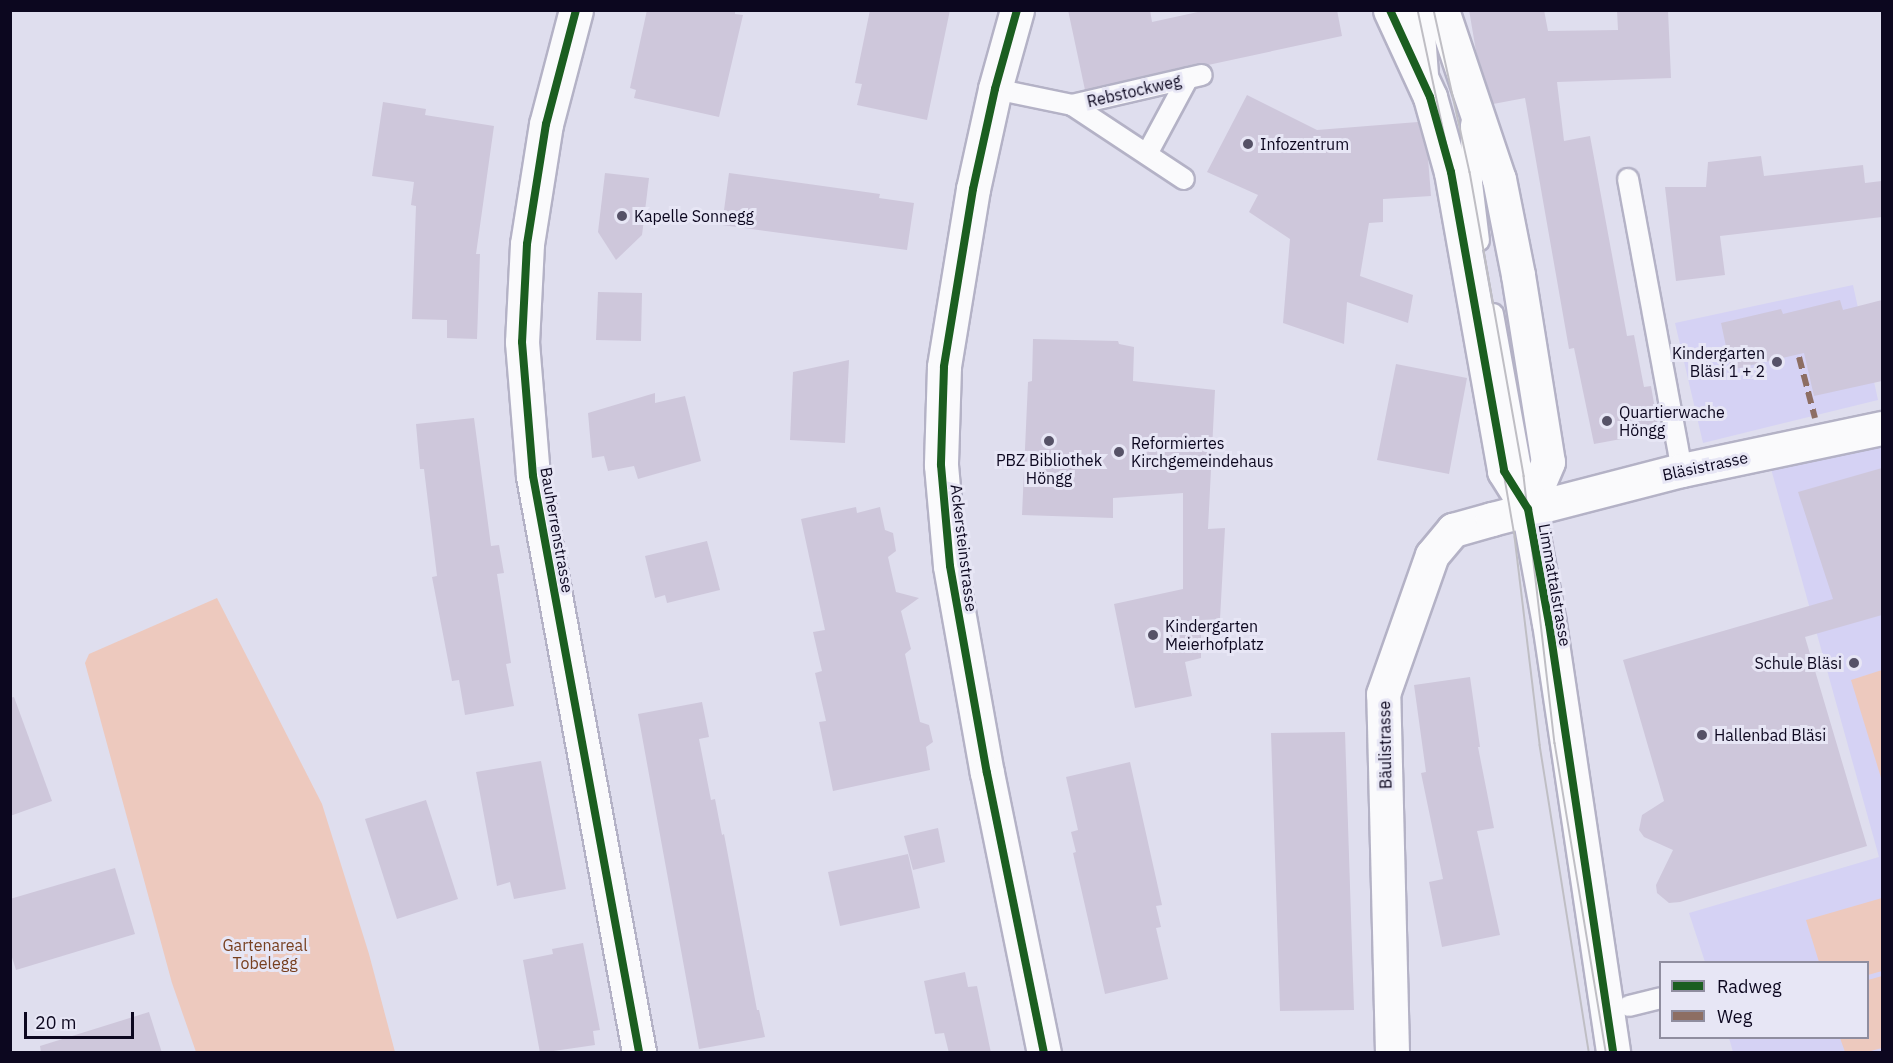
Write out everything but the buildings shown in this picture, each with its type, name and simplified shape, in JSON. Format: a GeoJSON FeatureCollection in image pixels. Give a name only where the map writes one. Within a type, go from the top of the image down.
{"type":"FeatureCollection","features":[{"type":"Feature","properties":{"kind":"street","name":"Bauherrenstrasse"},"geometry":{"type":"LineString","coordinates":[[576,10],[544,134],[527,244],[522,342],[533,476],[639,1053]]}},
{"type":"Feature","properties":{"kind":"street","name":"Ackersteinstrasse"},"geometry":{"type":"LineString","coordinates":[[1017,10],[995,89],[973,189],[944,367],[941,465],[952,578],[987,773],[1044,1053]]}},
{"type":"Feature","properties":{"kind":"street","name":"Limmattalstrasse"},"geometry":{"type":"LineString","coordinates":[[1389,10],[1430,97],[1452,172],[1504,471],[1528,509],[1547,612],[1612,1053]]}},
{"type":"Feature","properties":{"kind":"street","name":"Limmattalstrasse"},"geometry":{"type":"LineString","coordinates":[[1442,10],[1499,179],[1518,275],[1548,462],[1528,509]]}},
{"type":"Feature","properties":{"kind":"street"},"geometry":{"type":"LineString","coordinates":[[1430,97],[1470,94]]}},
{"type":"Feature","properties":{"kind":"street","name":"Bläsistrasse"},"geometry":{"type":"LineString","coordinates":[[1528,509],[1682,470],[1882,428]]}},
{"type":"Feature","properties":{"kind":"street","name":"Bäulistrasse"},"geometry":{"type":"LineString","coordinates":[[1392,1053],[1383,694],[1432,555],[1453,530],[1528,509]]}},
{"type":"Feature","properties":{"kind":"lane"},"geometry":{"type":"LineString","coordinates":[[1417,10],[1425,34],[1430,97]]}},
{"type":"Feature","properties":{"kind":"lane","name":"Rebstockweg"},"geometry":{"type":"LineString","coordinates":[[995,89],[1072,105],[1195,77],[1147,154]]}},
{"type":"Feature","properties":{"kind":"lane"},"geometry":{"type":"LineString","coordinates":[[1072,105],[1184,179]]}},
{"type":"Feature","properties":{"kind":"lane"},"geometry":{"type":"LineString","coordinates":[[1628,179],[1682,470]]}},
{"type":"Feature","properties":{"kind":"lane"},"geometry":{"type":"LineString","coordinates":[[1629,1006],[1659,998]]}},
{"type":"Feature","properties":{"kind":"shaded area","name":"Kindergarten Bläsi 1 + 2"},"geometry":{"type":"Polygon","coordinates":[[[1853,285],[1878,400],[1703,443],[1675,323],[1853,285]]]}},
{"type":"Feature","properties":{"kind":"shaded area","name":"Schule Bläsi"},"geometry":{"type":"Polygon","coordinates":[[[1882,440],[1882,1052],[1733,1052],[1729,1039],[1869,1039],[1869,961],[1705,961],[1689,913],[1879,857],[1771,469],[1882,440]]]}},
{"type":"Feature","properties":{"kind":"green space","name":"Gartenareal Tobelegg"},"geometry":{"type":"Polygon","coordinates":[[[217,598],[322,804],[369,954],[395,1052],[196,1052],[172,983],[85,663],[89,654],[217,598]]]}},
{"type":"Feature","properties":{"kind":"green space"},"geometry":{"type":"Polygon","coordinates":[[[1882,670],[1882,781],[1851,680],[1882,670]]]}},
{"type":"Feature","properties":{"kind":"green space"},"geometry":{"type":"Polygon","coordinates":[[[1882,898],[1882,971],[1869,975],[1869,961],[1819,961],[1806,920],[1882,898]]]}},
{"type":"Feature","properties":{"kind":"green space"},"geometry":{"type":"Polygon","coordinates":[[[1882,976],[1882,1048],[1867,1052],[1845,1052],[1840,1039],[1869,1039],[1869,980],[1882,976]]]}},
{"type":"Feature","properties":{"kind":"tram line"},"geometry":{"type":"LineString","coordinates":[[1418,10],[1450,160],[1515,537],[1540,745],[1589,1052]]}},
{"type":"Feature","properties":{"kind":"tram line"},"geometry":{"type":"LineString","coordinates":[[1434,10],[1470,172],[1524,476],[1555,743],[1606,1052]]}},
{"type":"Feature","properties":{"kind":"marked path"},"geometry":{"type":"LineString","coordinates":[[1799,357],[1815,418]]}},
{"type":"Feature","properties":{"kind":"cycle path"},"geometry":{"type":"LineString","coordinates":[[576,10],[546,124],[527,244],[522,342],[533,476],[639,1052]]}},
{"type":"Feature","properties":{"kind":"cycle path"},"geometry":{"type":"LineString","coordinates":[[1017,10],[995,89],[973,189],[944,367],[941,465],[950,566],[987,773],[1044,1052]]}},
{"type":"Feature","properties":{"kind":"cycle path"},"geometry":{"type":"LineString","coordinates":[[1390,10],[1430,97],[1451,172],[1504,471],[1528,509],[1549,623],[1613,1052]]}},
{"type":"Feature","properties":{"kind":"place","name":"Infozentrum"},"geometry":{"type":"Point","coordinates":[1248,144]}},
{"type":"Feature","properties":{"kind":"place","name":"Kapelle Sonnegg"},"geometry":{"type":"Point","coordinates":[622,216]}},
{"type":"Feature","properties":{"kind":"place","name":"Kindergarten Bläsi 1 + 2"},"geometry":{"type":"Point","coordinates":[1777,362]}},
{"type":"Feature","properties":{"kind":"place","name":"Quartierwache Höngg"},"geometry":{"type":"Point","coordinates":[1607,421]}},
{"type":"Feature","properties":{"kind":"place","name":"PBZ Bibliothek Höngg"},"geometry":{"type":"Point","coordinates":[1049,441]}},
{"type":"Feature","properties":{"kind":"place","name":"Reformiertes Kirchgemeindehaus"},"geometry":{"type":"Point","coordinates":[1119,452]}},
{"type":"Feature","properties":{"kind":"place","name":"Kindergarten Meierhofplatz"},"geometry":{"type":"Point","coordinates":[1153,635]}},
{"type":"Feature","properties":{"kind":"place","name":"Schule Bläsi"},"geometry":{"type":"Point","coordinates":[1854,663]}},
{"type":"Feature","properties":{"kind":"place","name":"Hallenbad Bläsi"},"geometry":{"type":"Point","coordinates":[1702,735]}}]}
